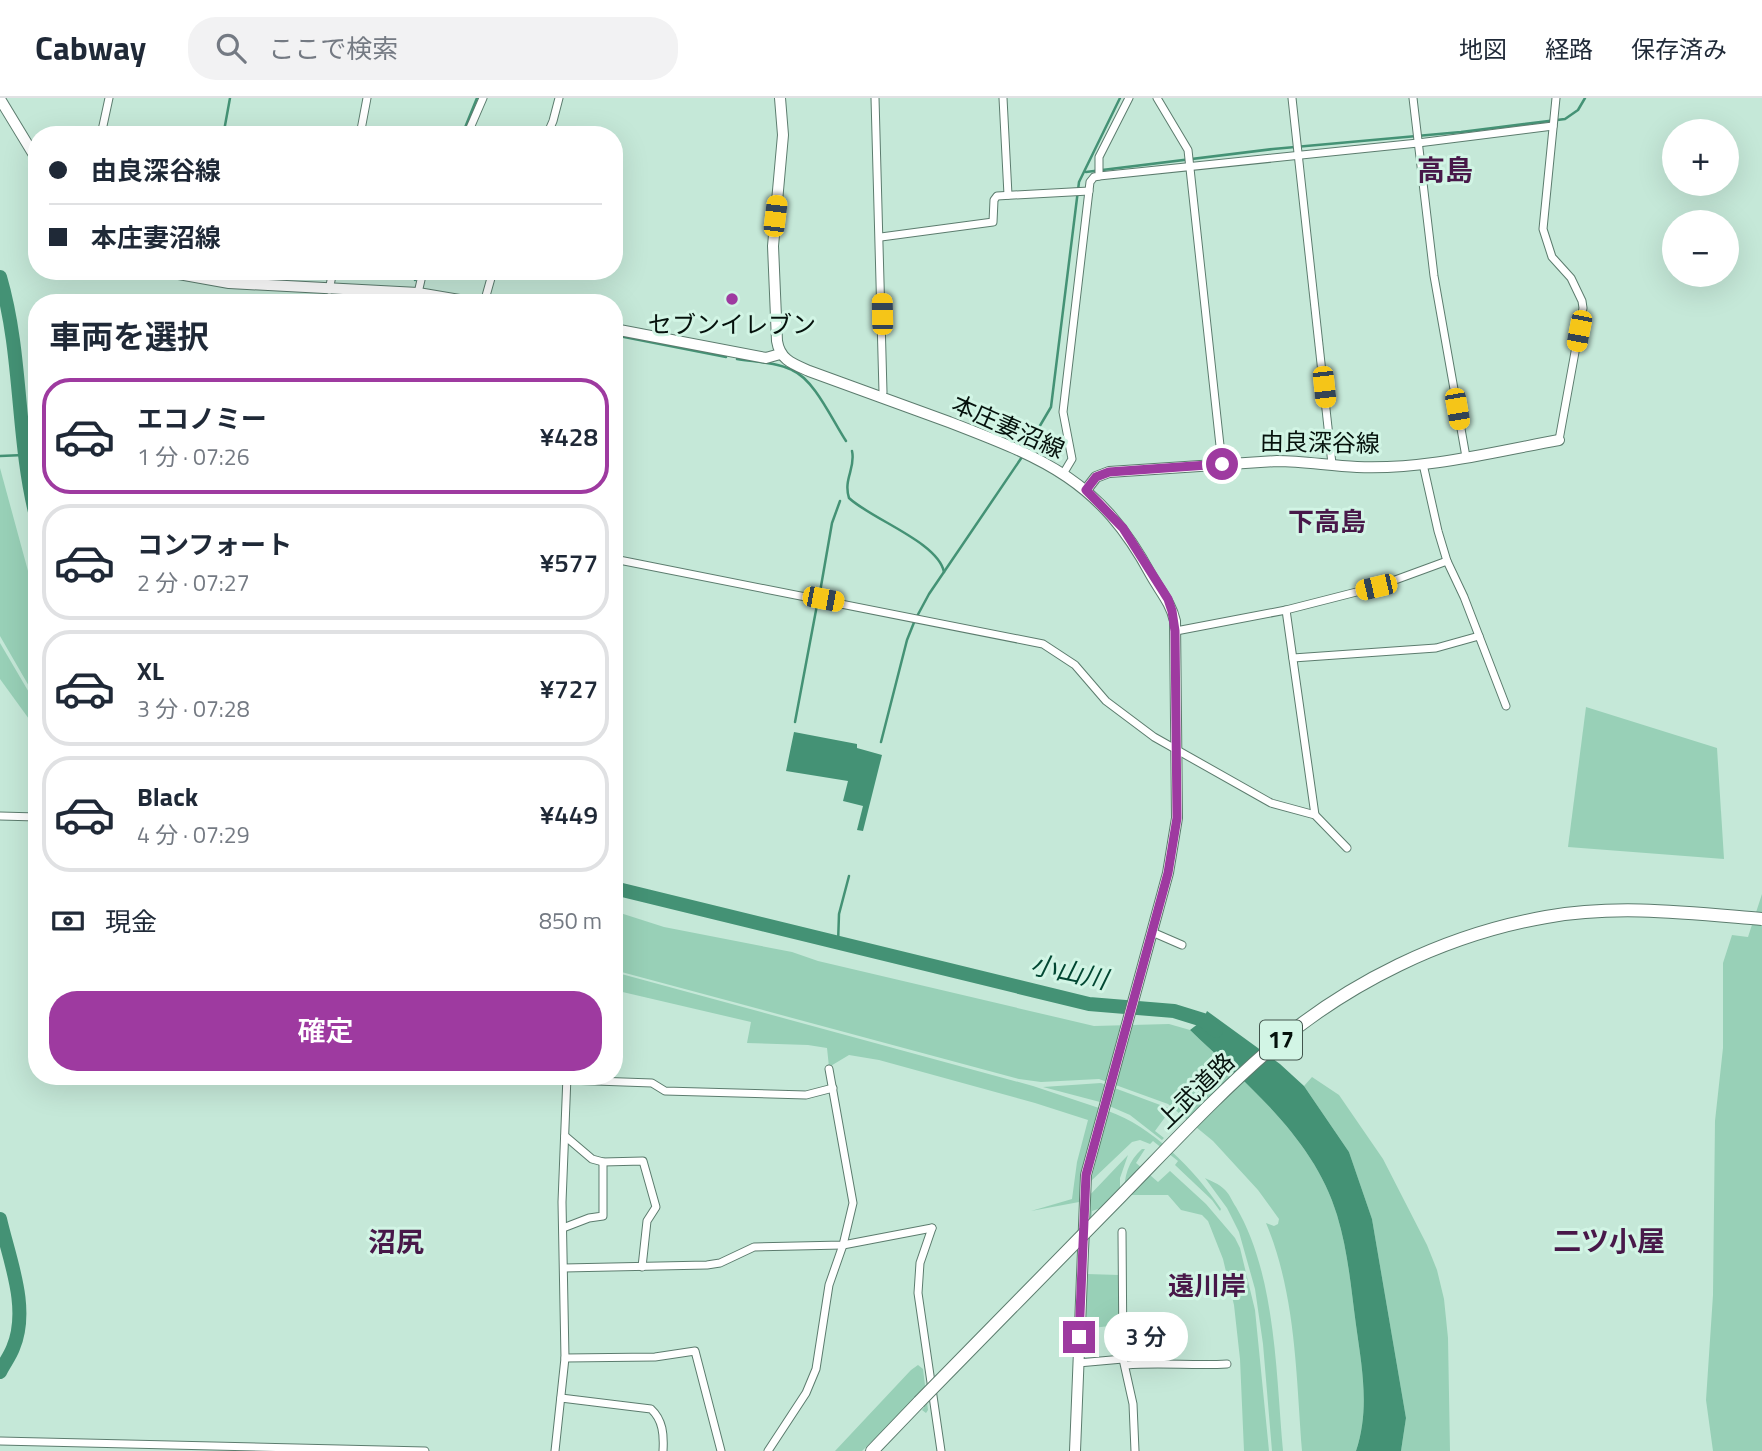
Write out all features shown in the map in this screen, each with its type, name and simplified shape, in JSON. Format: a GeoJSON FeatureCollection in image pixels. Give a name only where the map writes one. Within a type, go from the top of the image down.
{"type":"FeatureCollection","features":[{"type":"Feature","properties":{"kind":"highway","name":"上武道路"},"geometry":{"type":"LineString","coordinates":[[872,1451],[1221,1094],[1296,1028],[1354,989],[1406,961],[1440,947],[1546,916],[1639,910],[1762,919]]}},
{"type":"Feature","properties":{"kind":"main road"},"geometry":{"type":"LineString","coordinates":[[623,331],[766,358],[780,354],[777,341],[773,246],[783,135],[780,98]]}},
{"type":"Feature","properties":{"kind":"main road"},"geometry":{"type":"LineString","coordinates":[[0,99],[28,145]]}},
{"type":"Feature","properties":{"kind":"main road"},"geometry":{"type":"LineString","coordinates":[[212,280],[329,290],[424,294]]}},
{"type":"Feature","properties":{"kind":"main road","name":"本庄妻沼線"},"geometry":{"type":"LineString","coordinates":[[780,354],[789,362],[809,371],[1018,449],[1063,474],[1086,490],[1112,514],[1134,544],[1168,599],[1172,611],[1175,631],[1177,818],[1168,873],[1086,1175],[1078,1363]]}},
{"type":"Feature","properties":{"kind":"main road","name":"由良深谷線"},"geometry":{"type":"LineString","coordinates":[[1086,490],[1096,477],[1109,472],[1296,461],[1357,467],[1423,464],[1559,440]]}},
{"type":"Feature","properties":{"kind":"main road"},"geometry":{"type":"LineString","coordinates":[[1075,1451],[1078,1363]]}},
{"type":"Feature","properties":{"kind":"street"},"geometry":{"type":"LineString","coordinates":[[104,126],[109,98]]}},
{"type":"Feature","properties":{"kind":"street"},"geometry":{"type":"LineString","coordinates":[[362,126],[368,98]]}},
{"type":"Feature","properties":{"kind":"street"},"geometry":{"type":"LineString","coordinates":[[471,126],[482,98]]}},
{"type":"Feature","properties":{"kind":"street"},"geometry":{"type":"LineString","coordinates":[[551,126],[558,98]]}},
{"type":"Feature","properties":{"kind":"street"},"geometry":{"type":"LineString","coordinates":[[875,98],[881,237],[881,397]]}},
{"type":"Feature","properties":{"kind":"street"},"geometry":{"type":"LineString","coordinates":[[1003,98],[1008,195]]}},
{"type":"Feature","properties":{"kind":"street"},"geometry":{"type":"LineString","coordinates":[[1099,175],[1099,156],[1129,98]]}},
{"type":"Feature","properties":{"kind":"street"},"geometry":{"type":"LineString","coordinates":[[1157,98],[1188,154],[1190,165],[1222,464]]}},
{"type":"Feature","properties":{"kind":"street"},"geometry":{"type":"LineString","coordinates":[[1292,98],[1332,464]]}},
{"type":"Feature","properties":{"kind":"street"},"geometry":{"type":"LineString","coordinates":[[1413,98],[1434,276],[1466,457]]}},
{"type":"Feature","properties":{"kind":"street"},"geometry":{"type":"LineString","coordinates":[[1556,98],[1543,229],[1552,257],[1571,278],[1583,301],[1559,440]]}},
{"type":"Feature","properties":{"kind":"street"},"geometry":{"type":"LineString","coordinates":[[1063,474],[1072,458],[1063,412],[1092,179],[1099,175],[1418,143],[1553,125]]}},
{"type":"Feature","properties":{"kind":"street"},"geometry":{"type":"LineString","coordinates":[[881,237],[993,222],[994,201],[997,196],[1089,191]]}},
{"type":"Feature","properties":{"kind":"street"},"geometry":{"type":"LineString","coordinates":[[329,290],[331,280]]}},
{"type":"Feature","properties":{"kind":"street"},"geometry":{"type":"LineString","coordinates":[[418,293],[421,280]]}},
{"type":"Feature","properties":{"kind":"street"},"geometry":{"type":"LineString","coordinates":[[1423,464],[1447,561],[1506,706]]}},
{"type":"Feature","properties":{"kind":"street"},"geometry":{"type":"LineString","coordinates":[[623,561],[1035,641],[1048,646],[1075,665],[1106,701],[1136,724],[1176,750],[1271,803],[1315,815],[1347,848]]}},
{"type":"Feature","properties":{"kind":"street"},"geometry":{"type":"LineString","coordinates":[[1175,631],[1286,610],[1376,587],[1447,561]]}},
{"type":"Feature","properties":{"kind":"street"},"geometry":{"type":"LineString","coordinates":[[1286,610],[1315,815]]}},
{"type":"Feature","properties":{"kind":"street"},"geometry":{"type":"LineString","coordinates":[[1293,658],[1436,648],[1479,636]]}},
{"type":"Feature","properties":{"kind":"street"},"geometry":{"type":"LineString","coordinates":[[0,816],[28,817]]}},
{"type":"Feature","properties":{"kind":"street"},"geometry":{"type":"LineString","coordinates":[[1151,935],[1182,945]]}},
{"type":"Feature","properties":{"kind":"street"},"geometry":{"type":"LineString","coordinates":[[768,1451],[806,1393],[816,1370],[829,1285],[843,1245],[853,1203],[829,1069]]}},
{"type":"Feature","properties":{"kind":"street"},"geometry":{"type":"LineString","coordinates":[[623,1081],[652,1083],[665,1091],[806,1095],[833,1088]]}},
{"type":"Feature","properties":{"kind":"street"},"geometry":{"type":"LineString","coordinates":[[555,1451],[565,1358],[563,1228],[567,1085]]}},
{"type":"Feature","properties":{"kind":"street"},"geometry":{"type":"LineString","coordinates":[[565,1136],[592,1159],[603,1162],[643,1161],[656,1207],[647,1221],[642,1268]]}},
{"type":"Feature","properties":{"kind":"street"},"geometry":{"type":"LineString","coordinates":[[563,1228],[603,1216],[603,1162]]}},
{"type":"Feature","properties":{"kind":"street"},"geometry":{"type":"LineString","coordinates":[[564,1268],[679,1267],[720,1263],[754,1247],[843,1245],[932,1228],[920,1263],[918,1293],[941,1451]]}},
{"type":"Feature","properties":{"kind":"street"},"geometry":{"type":"LineString","coordinates":[[1122,1232],[1125,1362],[1133,1404],[1135,1451]]}},
{"type":"Feature","properties":{"kind":"street"},"geometry":{"type":"LineString","coordinates":[[565,1358],[655,1357],[695,1351],[721,1451]]}},
{"type":"Feature","properties":{"kind":"street"},"geometry":{"type":"LineString","coordinates":[[1078,1363],[1157,1362],[1196,1366],[1227,1364]]}},
{"type":"Feature","properties":{"kind":"street"},"geometry":{"type":"LineString","coordinates":[[561,1398],[651,1409],[659,1416],[664,1438],[663,1451]]}},
{"type":"Feature","properties":{"kind":"street"},"geometry":{"type":"LineString","coordinates":[[0,1441],[425,1451]]}},
{"type":"Feature","properties":{"kind":"shaded area"},"geometry":{"type":"Polygon","coordinates":[[[0,468],[28,571],[28,684],[0,636],[0,468]]]}},
{"type":"Feature","properties":{"kind":"shaded area"},"geometry":{"type":"Polygon","coordinates":[[[0,643],[28,691],[28,718],[0,679],[0,643]]]}},
{"type":"Feature","properties":{"kind":"shaded area"},"geometry":{"type":"Polygon","coordinates":[[[1586,707],[1717,748],[1724,859],[1568,847],[1586,707]]]}},
{"type":"Feature","properties":{"kind":"shaded area"},"geometry":{"type":"Polygon","coordinates":[[[794,732],[857,744],[857,748],[882,755],[863,831],[857,830],[863,806],[843,801],[848,781],[786,771],[794,732]]]}},
{"type":"Feature","properties":{"kind":"shaded area"},"geometry":{"type":"Polygon","coordinates":[[[1762,894],[1762,1451],[1713,1451],[1706,1400],[1713,1295],[1715,1121],[1723,1048],[1723,963],[1732,935],[1748,937],[1762,894]]]}},
{"type":"Feature","properties":{"kind":"shaded area"},"geometry":{"type":"Polygon","coordinates":[[[623,914],[664,927],[792,952],[818,961],[1094,1026],[1169,1024],[1190,1030],[1276,1114],[1312,1161],[1326,1187],[1344,1242],[1362,1373],[1363,1420],[1356,1451],[1302,1451],[1289,1306],[1276,1250],[1266,1223],[1274,1226],[1279,1219],[1258,1190],[1213,1141],[1168,1104],[1099,1079],[1041,1082],[1019,1079],[623,972],[623,914]]]}},
{"type":"Feature","properties":{"kind":"shaded area"},"geometry":{"type":"Polygon","coordinates":[[[623,974],[1033,1086],[1099,1108],[1086,1156],[1079,1202],[1031,1211],[1072,1199],[1077,1162],[1088,1120],[879,1060],[849,1055],[829,1067],[827,1048],[747,1043],[751,1022],[623,992],[623,974]]]}},
{"type":"Feature","properties":{"kind":"shaded area"},"geometry":{"type":"Polygon","coordinates":[[[1207,1011],[1280,1064],[1304,1086],[1349,1152],[1372,1219],[1406,1418],[1401,1451],[1356,1451],[1363,1420],[1362,1373],[1349,1270],[1337,1215],[1312,1161],[1295,1137],[1255,1092],[1190,1030],[1203,1020],[1207,1011]]]}},
{"type":"Feature","properties":{"kind":"shaded area"},"geometry":{"type":"Polygon","coordinates":[[[1312,1077],[1339,1095],[1383,1159],[1437,1270],[1444,1299],[1448,1338],[1450,1451],[1401,1451],[1406,1418],[1372,1219],[1349,1152],[1304,1086],[1312,1077]]]}},
{"type":"Feature","properties":{"kind":"shaded area"},"geometry":{"type":"Polygon","coordinates":[[[1101,1083],[1171,1109],[1155,1131],[1164,1138],[1162,1140],[1130,1115],[1100,1102],[1043,1087],[1101,1083]]]}},
{"type":"Feature","properties":{"kind":"shaded area"},"geometry":{"type":"Polygon","coordinates":[[[1108,1111],[1141,1127],[1172,1151],[1211,1194],[1220,1211],[1175,1165],[1178,1161],[1153,1141],[1150,1144],[1140,1140],[1132,1142],[1091,1181],[1108,1111]]]}},
{"type":"Feature","properties":{"kind":"shaded area"},"geometry":{"type":"Polygon","coordinates":[[[1142,1149],[1145,1149],[1136,1163],[1158,1182],[1170,1171],[1206,1204],[1235,1238],[1240,1248],[1255,1310],[1269,1451],[1244,1451],[1240,1359],[1234,1305],[1223,1259],[1208,1221],[1202,1215],[1181,1210],[1168,1195],[1124,1195],[1128,1170],[1142,1149]]]}},
{"type":"Feature","properties":{"kind":"shaded area"},"geometry":{"type":"Polygon","coordinates":[[[1128,1155],[1120,1178],[1120,1202],[1092,1211],[1087,1274],[1119,1275],[1119,1325],[1083,1329],[1087,1198],[1128,1155]]]}},
{"type":"Feature","properties":{"kind":"shaded area"},"geometry":{"type":"Polygon","coordinates":[[[1205,1178],[1220,1186],[1229,1195],[1249,1234],[1259,1263],[1272,1326],[1283,1451],[1272,1451],[1263,1344],[1255,1289],[1239,1232],[1227,1208],[1205,1178]]]}},
{"type":"Feature","properties":{"kind":"shaded area"},"geometry":{"type":"Polygon","coordinates":[[[918,1365],[923,1369],[928,1410],[926,1413],[922,1410],[926,1405],[917,1397],[862,1451],[835,1451],[911,1370],[918,1365]]]}},
{"type":"Feature","properties":{"kind":"waterway"},"geometry":{"type":"LineString","coordinates":[[225,126],[230,98]]}},
{"type":"Feature","properties":{"kind":"waterway"},"geometry":{"type":"LineString","coordinates":[[466,126],[477,98]]}},
{"type":"Feature","properties":{"kind":"waterway"},"geometry":{"type":"LineString","coordinates":[[1028,446],[1051,407],[1079,182],[1120,98]]}},
{"type":"Feature","properties":{"kind":"waterway"},"geometry":{"type":"LineString","coordinates":[[1086,172],[1273,149],[1461,132],[1565,119],[1578,110],[1585,98]]}},
{"type":"Feature","properties":{"kind":"waterway","name":"小山川"},"geometry":{"type":"LineString","coordinates":[[0,277],[13,337],[28,474]]}},
{"type":"Feature","properties":{"kind":"waterway"},"geometry":{"type":"LineString","coordinates":[[623,337],[726,357]]}},
{"type":"Feature","properties":{"kind":"waterway"},"geometry":{"type":"LineString","coordinates":[[737,359],[779,365],[800,375],[816,391],[846,441]]}},
{"type":"Feature","properties":{"kind":"waterway"},"geometry":{"type":"LineString","coordinates":[[852,451],[849,498],[930,551],[944,572]]}},
{"type":"Feature","properties":{"kind":"waterway"},"geometry":{"type":"LineString","coordinates":[[0,456],[24,455]]}},
{"type":"Feature","properties":{"kind":"waterway"},"geometry":{"type":"LineString","coordinates":[[881,742],[907,640],[915,620],[929,594],[1022,457]]}},
{"type":"Feature","properties":{"kind":"waterway"},"geometry":{"type":"LineString","coordinates":[[820,592],[832,523],[840,501]]}},
{"type":"Feature","properties":{"kind":"waterway"},"geometry":{"type":"LineString","coordinates":[[795,722],[817,605]]}},
{"type":"Feature","properties":{"kind":"waterway"},"geometry":{"type":"LineString","coordinates":[[838,944],[839,914],[849,876]]}},
{"type":"Feature","properties":{"kind":"waterway","name":"小山川"},"geometry":{"type":"LineString","coordinates":[[623,890],[1089,1004],[1174,1011],[1203,1020],[1216,1031]]}},
{"type":"Feature","properties":{"kind":"waterway"},"geometry":{"type":"LineString","coordinates":[[0,1219],[19,1300],[18,1333],[0,1372]]}},
{"type":"Feature","properties":{"kind":"place","name":"セブンイレブン"},"geometry":{"type":"Point","coordinates":[732,299]}},
{"type":"Feature","properties":{"kind":"district","name":"高島"},"geometry":{"type":"Point","coordinates":[1445,170]}},
{"type":"Feature","properties":{"kind":"district","name":"下高島"},"geometry":{"type":"Point","coordinates":[1327,522]}},
{"type":"Feature","properties":{"kind":"district","name":"二ツ小屋"},"geometry":{"type":"Point","coordinates":[1609,1241]}},
{"type":"Feature","properties":{"kind":"district","name":"沼尻"},"geometry":{"type":"Point","coordinates":[396,1242]}},
{"type":"Feature","properties":{"kind":"district","name":"遠川岸"},"geometry":{"type":"Point","coordinates":[1207,1286]}},
{"type":"Feature","properties":{"kind":"route"},"geometry":{"type":"LineString","coordinates":[[1079,1337],[1086,1175],[1168,873],[1177,818],[1175,621],[1168,599],[1134,544],[1112,514],[1086,490],[1096,477],[1109,472],[1222,464]]}}]}
